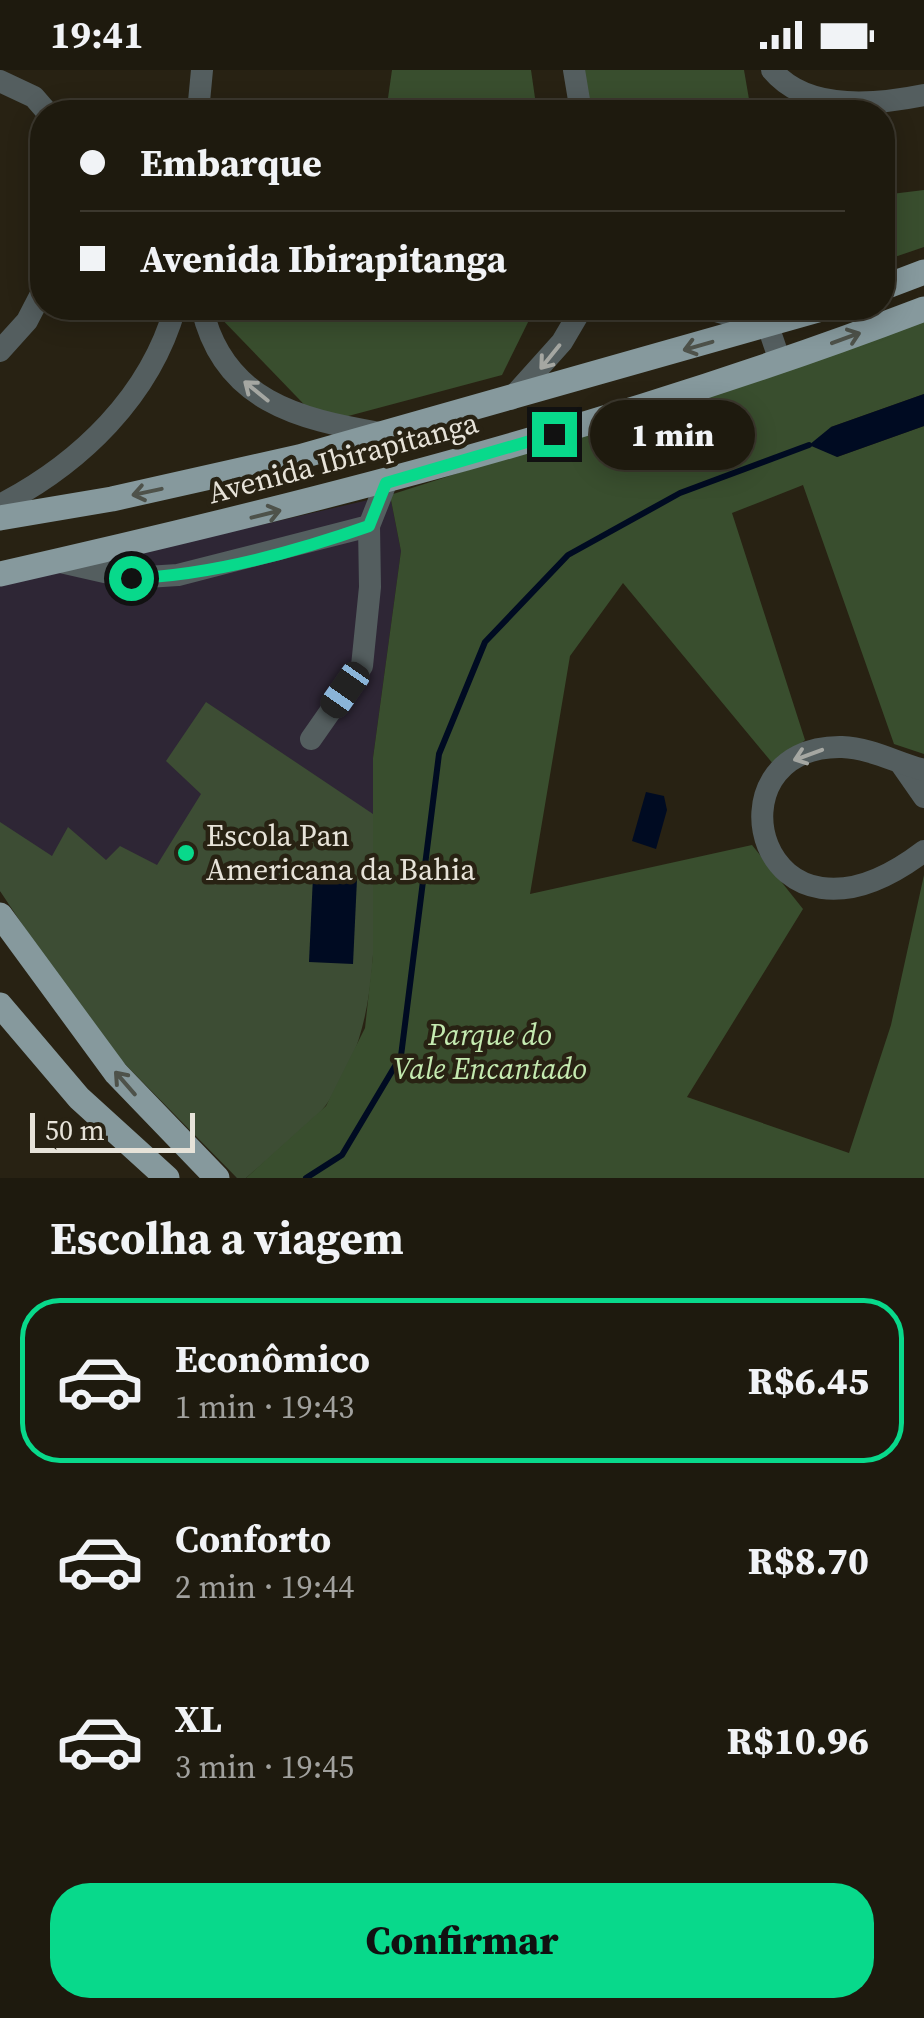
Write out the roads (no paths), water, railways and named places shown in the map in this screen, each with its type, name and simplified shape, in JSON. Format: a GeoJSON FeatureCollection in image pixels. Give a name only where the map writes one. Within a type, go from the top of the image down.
{"type":"FeatureCollection","features":[{"type":"Feature","properties":{"kind":"main road"},"geometry":{"type":"LineString","coordinates":[[895,283],[924,272]]}},
{"type":"Feature","properties":{"kind":"main road","name":"Avenida Ibirapitanga"},"geometry":{"type":"LineString","coordinates":[[895,319],[924,308]]}},
{"type":"Feature","properties":{"kind":"main road","name":"Avenida Ibirapitanga"},"geometry":{"type":"LineString","coordinates":[[0,518],[216,477],[509,400],[787,320]]}},
{"type":"Feature","properties":{"kind":"main road","name":"Avenida Ibirapitanga"},"geometry":{"type":"LineString","coordinates":[[0,574],[386,483],[780,362],[892,320]]}},
{"type":"Feature","properties":{"kind":"main road"},"geometry":{"type":"LineString","coordinates":[[0,915],[116,1073],[217,1178]]}},
{"type":"Feature","properties":{"kind":"main road"},"geometry":{"type":"LineString","coordinates":[[0,1005],[79,1098],[167,1178]]}},
{"type":"Feature","properties":{"kind":"street"},"geometry":{"type":"LineString","coordinates":[[199,100],[202,70]]}},
{"type":"Feature","properties":{"kind":"street"},"geometry":{"type":"LineString","coordinates":[[574,70],[578,100]]}},
{"type":"Feature","properties":{"kind":"street"},"geometry":{"type":"LineString","coordinates":[[772,70],[796,92],[826,100],[921,94]]}},
{"type":"Feature","properties":{"kind":"street"},"geometry":{"type":"LineString","coordinates":[[0,81],[37,100]]}},
{"type":"Feature","properties":{"kind":"street"},"geometry":{"type":"LineString","coordinates":[[0,351],[30,316]]}},
{"type":"Feature","properties":{"kind":"street"},"geometry":{"type":"LineString","coordinates":[[0,504],[54,472],[105,427],[152,367],[171,320]]}},
{"type":"Feature","properties":{"kind":"street"},"geometry":{"type":"LineString","coordinates":[[207,320],[219,352],[262,398],[292,415],[380,432]]}},
{"type":"Feature","properties":{"kind":"street"},"geometry":{"type":"LineString","coordinates":[[509,400],[562,342],[575,320]]}},
{"type":"Feature","properties":{"kind":"street"},"geometry":{"type":"LineString","coordinates":[[747,320],[768,326],[780,362]]}},
{"type":"Feature","properties":{"kind":"street"},"geometry":{"type":"LineString","coordinates":[[311,738],[362,666],[370,587],[369,526],[386,483]]}},
{"type":"Feature","properties":{"kind":"street"},"geometry":{"type":"LineString","coordinates":[[56,561],[131,578],[178,575],[369,526]]}},
{"type":"Feature","properties":{"kind":"street"},"geometry":{"type":"LineString","coordinates":[[923,849],[897,872],[878,880],[832,888],[792,877],[776,866],[762,830],[768,791],[795,758],[841,747],[912,767],[924,797]]}},
{"type":"Feature","properties":{"kind":"water"},"geometry":{"type":"Polygon","coordinates":[[[924,394],[924,426],[837,457],[809,445],[831,427],[924,394]]]}},
{"type":"Feature","properties":{"kind":"water"},"geometry":{"type":"Polygon","coordinates":[[[646,792],[664,796],[667,810],[656,849],[632,841],[646,792]]]}},
{"type":"Feature","properties":{"kind":"water"},"geometry":{"type":"Polygon","coordinates":[[[313,876],[357,879],[353,964],[309,962],[313,876]]]}},
{"type":"Feature","properties":{"kind":"waterway"},"geometry":{"type":"LineString","coordinates":[[306,1178],[342,1155],[401,1056],[439,754],[485,642],[568,555],[680,493],[809,445]]}},
{"type":"Feature","properties":{"kind":"place","name":"Escola Pan Americana da Bahia"},"geometry":{"type":"Point","coordinates":[186,853]}},
{"type":"Feature","properties":{"kind":"park label","name":"Parque do Vale Encantado"},"geometry":{"type":"Point","coordinates":[490,1052]}}]}
